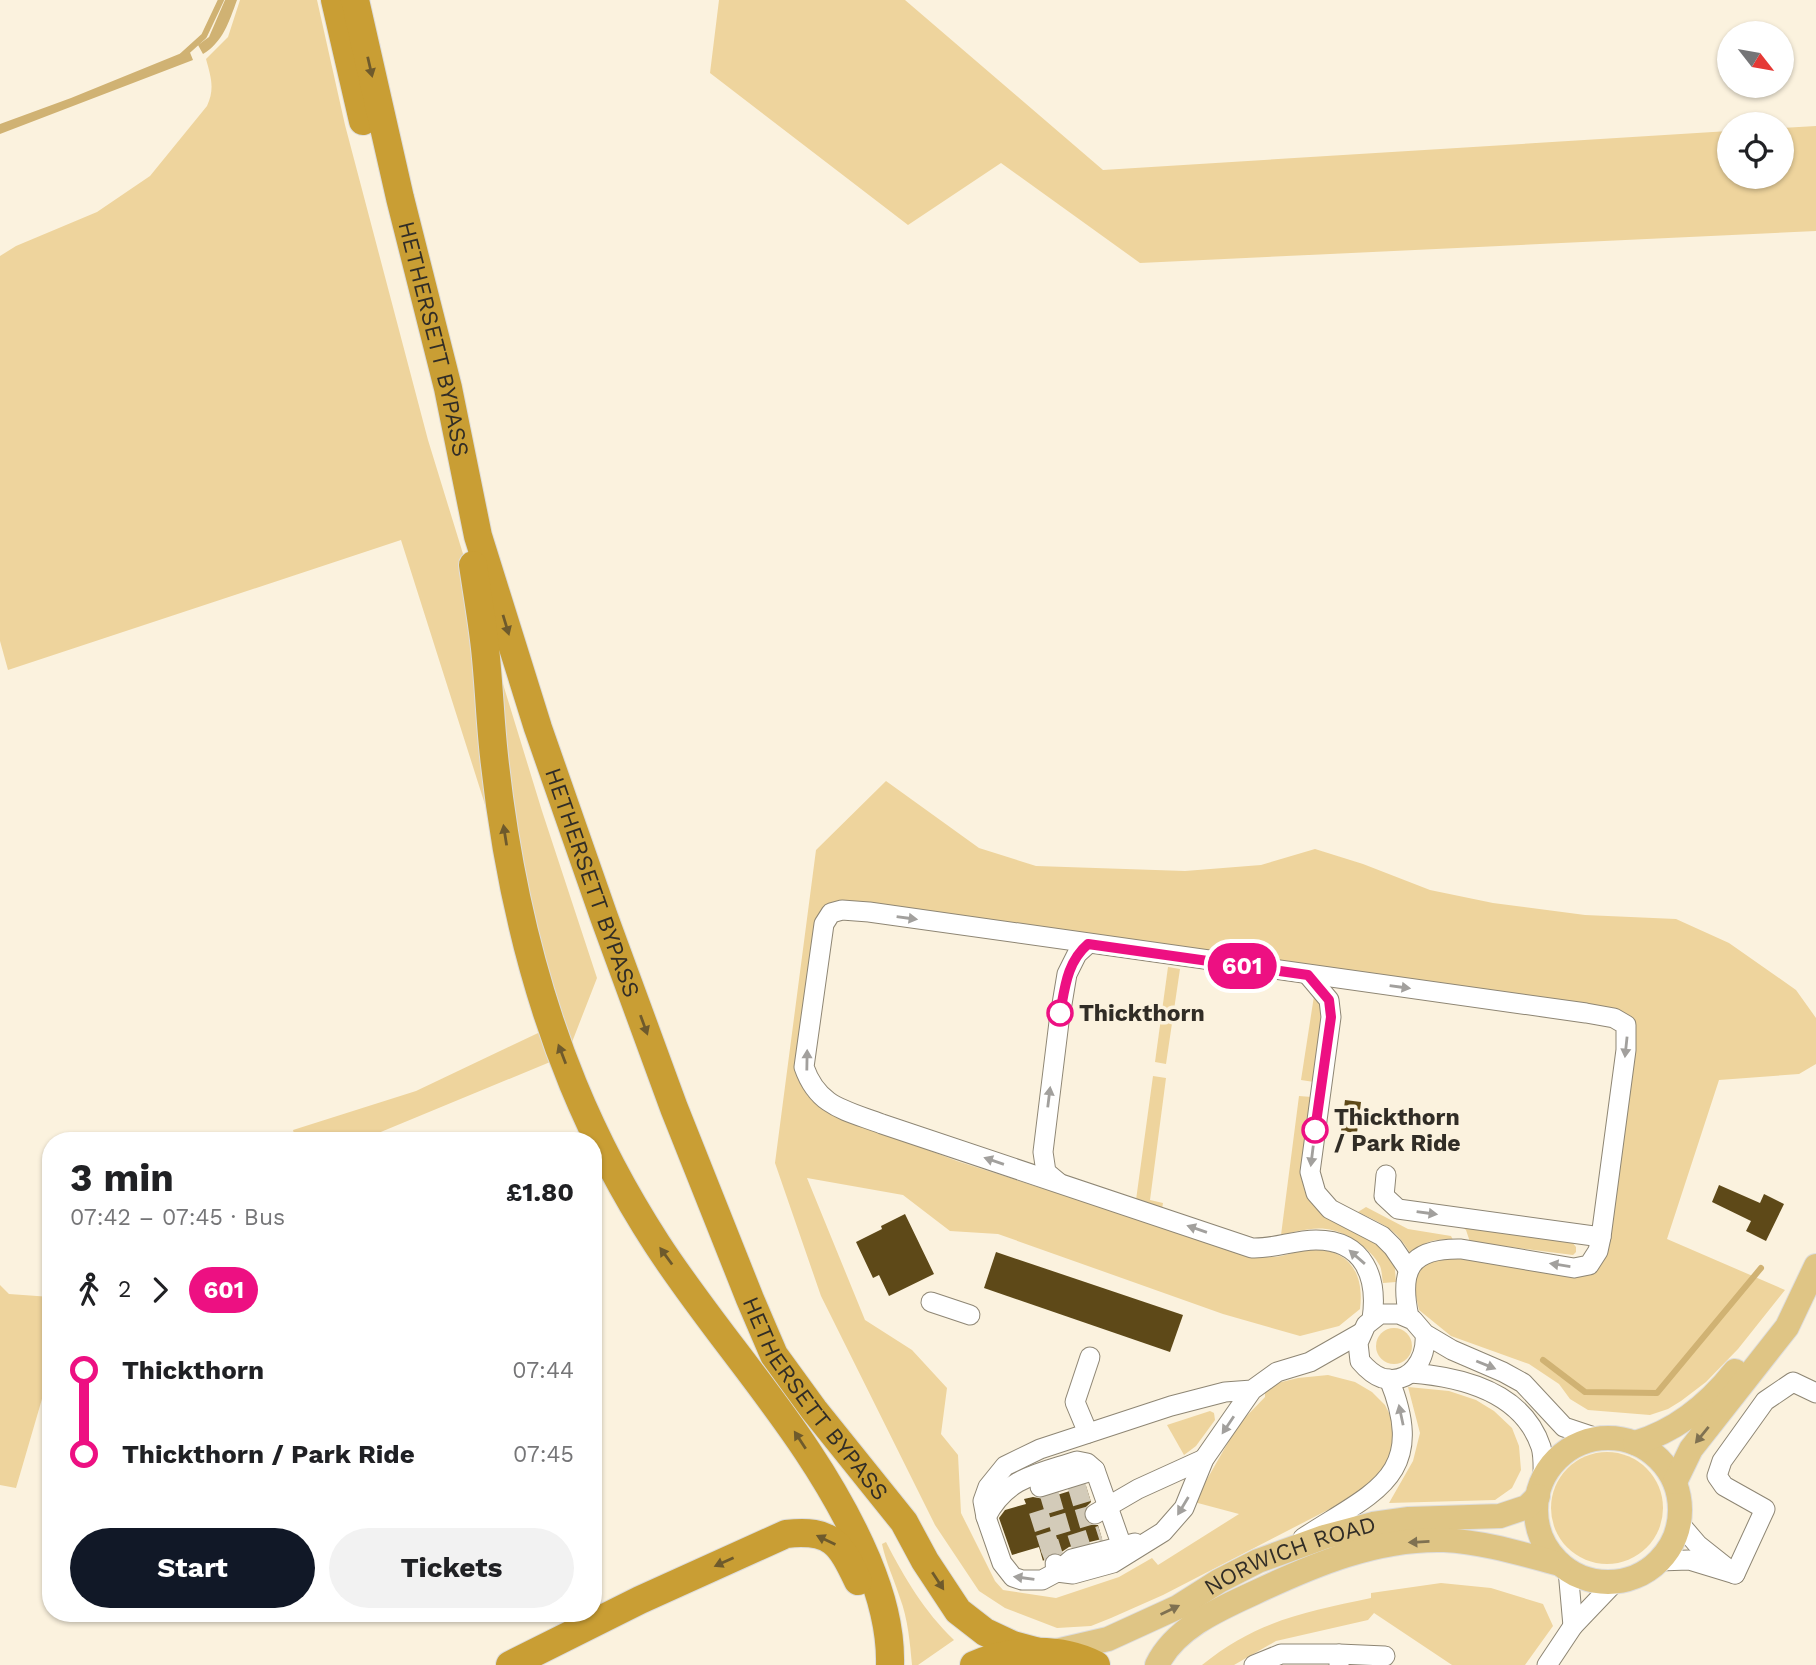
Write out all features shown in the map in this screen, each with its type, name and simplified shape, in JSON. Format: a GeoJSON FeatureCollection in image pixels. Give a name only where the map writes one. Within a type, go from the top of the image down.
{"type":"FeatureCollection","features":[{"type":"Feature","properties":{"kind":"highway","name":"HETHERSETT BYPASS"},"geometry":{"type":"LineString","coordinates":[[335,0],[368,145],[450,442],[469,535],[485,647],[494,757],[504,834],[523,930],[549,1020],[595,1132]]}},
{"type":"Feature","properties":{"kind":"highway","name":"HETHERSETT BYPASS"},"geometry":{"type":"LineString","coordinates":[[355,0],[400,198],[448,388],[478,536],[538,728],[604,917],[674,1108],[774,1355],[814,1410],[904,1522],[925,1561],[958,1611],[985,1632],[1013,1645],[1066,1654],[1096,1665]]}},
{"type":"Feature","properties":{"kind":"highway","name":"HETHERSETT BYPASS"},"geometry":{"type":"LineString","coordinates":[[602,1147],[658,1245],[793,1428],[837,1497],[854,1530],[886,1612],[890,1665]]}},
{"type":"Feature","properties":{"kind":"highway"},"geometry":{"type":"LineString","coordinates":[[602,1619],[774,1539],[786,1534],[807,1532],[832,1539],[844,1553],[860,1586],[881,1665]]}},
{"type":"Feature","properties":{"kind":"highway"},"geometry":{"type":"LineString","coordinates":[[510,1665],[596,1622]]}},
{"type":"Feature","properties":{"kind":"highway"},"geometry":{"type":"LineString","coordinates":[[974,1665],[992,1657],[1045,1652]]}},
{"type":"Feature","properties":{"kind":"main road"},"geometry":{"type":"LineString","coordinates":[[1635,1443],[1658,1437],[1673,1429],[1700,1408],[1728,1380],[1811,1275]]}},
{"type":"Feature","properties":{"kind":"main road"},"geometry":{"type":"LineString","coordinates":[[1675,1482],[1691,1449],[1787,1327],[1811,1275]]}},
{"type":"Feature","properties":{"kind":"main road","name":"NORWICH ROAD"},"geometry":{"type":"LineString","coordinates":[[1045,1652],[1108,1639],[1178,1607],[1219,1581],[1281,1552],[1373,1524],[1409,1519],[1500,1516],[1527,1507],[1558,1458],[1576,1444],[1597,1438]]}},
{"type":"Feature","properties":{"kind":"main road"},"geometry":{"type":"LineString","coordinates":[[1597,1438],[1615,1438],[1635,1443],[1658,1458],[1675,1482],[1681,1503],[1680,1524],[1672,1543],[1659,1561],[1641,1574],[1614,1583]]}},
{"type":"Feature","properties":{"kind":"main road"},"geometry":{"type":"LineString","coordinates":[[1540,1488],[1535,1515],[1537,1530],[1564,1567]]}},
{"type":"Feature","properties":{"kind":"main road","name":"NORWICH ROAD"},"geometry":{"type":"LineString","coordinates":[[1157,1665],[1175,1640],[1207,1616],[1306,1568],[1354,1553],[1403,1543],[1445,1540],[1508,1550],[1564,1567],[1591,1581],[1614,1583]]}},
{"type":"Feature","properties":{"kind":"street"},"geometry":{"type":"LineString","coordinates":[[1409,1317],[1404,1294],[1408,1269],[1425,1253],[1445,1249],[1574,1268],[1589,1265],[1598,1251],[1601,1237],[1626,1050],[1626,1025],[1614,1018],[1369,975],[1308,975],[869,912],[842,910],[831,913],[824,924],[804,1067],[811,1085],[827,1103],[882,1124],[1252,1248],[1265,1249],[1318,1240],[1341,1246],[1356,1254],[1366,1264],[1372,1280],[1374,1302],[1358,1353],[1360,1361],[1374,1374],[1389,1379],[1411,1373],[1423,1357],[1425,1334]]}},
{"type":"Feature","properties":{"kind":"street"},"geometry":{"type":"LineString","coordinates":[[1059,1183],[1046,1172],[1044,1138],[1067,974],[1077,954],[1088,944]]}},
{"type":"Feature","properties":{"kind":"street"},"geometry":{"type":"LineString","coordinates":[[1308,975],[1329,1000],[1331,1017],[1310,1171],[1316,1193],[1330,1209],[1382,1236],[1408,1269]]}},
{"type":"Feature","properties":{"kind":"street"},"geometry":{"type":"LineString","coordinates":[[1386,1175],[1384,1196],[1398,1209],[1601,1237]]}},
{"type":"Feature","properties":{"kind":"street"},"geometry":{"type":"LineString","coordinates":[[931,1302],[970,1315]]}},
{"type":"Feature","properties":{"kind":"street"},"geometry":{"type":"LineString","coordinates":[[1252,1390],[1225,1392],[1088,1433],[1040,1449],[1005,1466],[988,1487],[984,1501],[985,1517],[1002,1563],[1013,1577],[1042,1580],[1056,1566],[1072,1559],[1123,1550],[1163,1531],[1184,1508],[1204,1459],[1252,1390],[1278,1372],[1310,1362],[1367,1326],[1380,1314],[1390,1312],[1409,1317],[1425,1334],[1452,1350],[1524,1383],[1564,1427],[1597,1438]]}},
{"type":"Feature","properties":{"kind":"street"},"geometry":{"type":"LineString","coordinates":[[1088,1433],[1075,1402],[1090,1357]]}},
{"type":"Feature","properties":{"kind":"street"},"geometry":{"type":"LineString","coordinates":[[1310,1362],[1341,1362],[1368,1369]]}},
{"type":"Feature","properties":{"kind":"street"},"geometry":{"type":"LineString","coordinates":[[1411,1373],[1462,1382],[1494,1393],[1517,1408],[1532,1428],[1541,1450],[1540,1488]]}},
{"type":"Feature","properties":{"kind":"street"},"geometry":{"type":"LineString","coordinates":[[1281,1552],[1365,1500],[1384,1484],[1400,1453],[1404,1434],[1403,1419],[1389,1379]]}},
{"type":"Feature","properties":{"kind":"street"},"geometry":{"type":"LineString","coordinates":[[1735,1574],[1765,1509],[1724,1486],[1717,1476],[1722,1461],[1765,1401],[1793,1382],[1816,1393]]}},
{"type":"Feature","properties":{"kind":"street"},"geometry":{"type":"LineString","coordinates":[[1105,1520],[1138,1489],[1204,1459]]}},
{"type":"Feature","properties":{"kind":"street"},"geometry":{"type":"LineString","coordinates":[[985,1517],[1011,1484],[1077,1461],[1087,1463],[1095,1470],[1095,1490],[1105,1520],[1123,1550]]}},
{"type":"Feature","properties":{"kind":"street"},"geometry":{"type":"LineString","coordinates":[[1095,1490],[1138,1489]]}},
{"type":"Feature","properties":{"kind":"street"},"geometry":{"type":"LineString","coordinates":[[1680,1524],[1698,1545],[1735,1574]]}},
{"type":"Feature","properties":{"kind":"street"},"geometry":{"type":"LineString","coordinates":[[1659,1561],[1689,1560],[1735,1574]]}},
{"type":"Feature","properties":{"kind":"street"},"geometry":{"type":"LineString","coordinates":[[1564,1567],[1573,1626]]}},
{"type":"Feature","properties":{"kind":"street"},"geometry":{"type":"LineString","coordinates":[[1547,1665],[1573,1626],[1614,1583]]}},
{"type":"Feature","properties":{"kind":"street"},"geometry":{"type":"LineString","coordinates":[[1254,1665],[1281,1654],[1339,1660],[1385,1656]]}},
{"type":"Feature","properties":{"kind":"shaded area"},"geometry":{"type":"Polygon","coordinates":[[[225,0],[237,0],[228,24],[216,44],[203,54],[198,45],[209,37],[225,0]]]}},
{"type":"Feature","properties":{"kind":"shaded area"},"geometry":{"type":"Polygon","coordinates":[[[240,0],[317,0],[345,125],[428,440],[542,811],[597,978],[567,1055],[381,1132],[293,1130],[416,1091],[555,1025],[401,540],[8,670],[0,641],[0,256],[16,246],[97,212],[150,176],[207,106],[212,88],[206,59],[228,37],[240,0]]]}},
{"type":"Feature","properties":{"kind":"shaded area"},"geometry":{"type":"Polygon","coordinates":[[[719,0],[905,0],[1103,170],[1717,132],[1717,189],[1794,189],[1794,127],[1816,126],[1816,231],[1140,263],[1001,163],[908,225],[710,73],[719,0]]]}},
{"type":"Feature","properties":{"kind":"shaded area"},"geometry":{"type":"Polygon","coordinates":[[[189,50],[193,60],[0,134],[0,124],[189,50]]]}},
{"type":"Feature","properties":{"kind":"shaded area"},"geometry":{"type":"Polygon","coordinates":[[[886,781],[979,848],[1036,866],[1185,871],[1261,865],[1315,849],[1430,890],[1493,903],[1585,915],[1676,919],[1729,943],[1796,990],[1816,1018],[1816,1064],[1799,1074],[1719,1080],[1667,1239],[1785,1290],[1738,1349],[1706,1382],[1668,1409],[1650,1415],[1588,1410],[1570,1399],[1559,1384],[1529,1364],[1451,1336],[1419,1310],[1414,1287],[1416,1275],[1434,1258],[1594,1270],[1606,1256],[1636,1039],[1630,1020],[1615,1008],[852,902],[829,907],[799,1080],[808,1096],[823,1110],[957,1161],[1241,1252],[1269,1257],[1305,1250],[1332,1252],[1350,1263],[1359,1283],[1360,1309],[1339,1326],[1300,1336],[1223,1314],[998,1234],[950,1231],[903,1195],[807,1178],[865,1320],[912,1350],[947,1388],[941,1434],[958,1455],[961,1513],[995,1581],[1003,1590],[1056,1598],[1119,1577],[1152,1558],[1158,1565],[1239,1514],[1194,1502],[1238,1425],[1265,1397],[1265,1386],[1298,1378],[1328,1375],[1355,1382],[1372,1392],[1385,1405],[1394,1423],[1394,1442],[1383,1472],[1351,1498],[1163,1595],[1091,1626],[1057,1628],[1005,1608],[979,1591],[935,1525],[821,1296],[775,1163],[816,850],[886,781]]]}},
{"type":"Feature","properties":{"kind":"shaded area"},"geometry":{"type":"Polygon","coordinates":[[[1168,967],[1180,969],[1166,1064],[1155,1062],[1168,967]]]}},
{"type":"Feature","properties":{"kind":"shaded area"},"geometry":{"type":"Polygon","coordinates":[[[1314,996],[1325,1008],[1314,1082],[1301,1080],[1314,996]]]}},
{"type":"Feature","properties":{"kind":"shaded area"},"geometry":{"type":"Polygon","coordinates":[[[1153,1076],[1166,1078],[1150,1200],[1163,1203],[1162,1209],[1136,1200],[1153,1076]]]}},
{"type":"Feature","properties":{"kind":"shaded area"},"geometry":{"type":"Polygon","coordinates":[[[1299,1096],[1312,1097],[1301,1176],[1305,1192],[1325,1214],[1373,1238],[1394,1259],[1396,1282],[1383,1283],[1381,1268],[1376,1259],[1364,1247],[1341,1233],[1315,1229],[1281,1235],[1299,1096]]]}},
{"type":"Feature","properties":{"kind":"shaded area"},"geometry":{"type":"Polygon","coordinates":[[[1366,1207],[1408,1229],[1451,1236],[1453,1240],[1430,1242],[1410,1253],[1394,1232],[1358,1212],[1366,1207]]]}},
{"type":"Feature","properties":{"kind":"shaded area"},"geometry":{"type":"Polygon","coordinates":[[[1458,1224],[1572,1242],[1576,1252],[1573,1255],[1470,1242],[1466,1230],[1458,1224]]]}},
{"type":"Feature","properties":{"kind":"shaded area"},"geometry":{"type":"Polygon","coordinates":[[[0,1285],[9,1294],[42,1296],[42,1399],[16,1488],[0,1485],[0,1285]]]}},
{"type":"Feature","properties":{"kind":"shaded area"},"geometry":{"type":"Polygon","coordinates":[[[1394,1328],[1407,1333],[1412,1346],[1407,1359],[1394,1364],[1381,1359],[1376,1346],[1381,1333],[1394,1328]]]}},
{"type":"Feature","properties":{"kind":"shaded area"},"geometry":{"type":"Polygon","coordinates":[[[1408,1387],[1449,1391],[1476,1400],[1494,1411],[1512,1428],[1519,1446],[1521,1470],[1512,1488],[1495,1500],[1389,1503],[1413,1461],[1420,1433],[1408,1387]]]}},
{"type":"Feature","properties":{"kind":"shaded area"},"geometry":{"type":"Polygon","coordinates":[[[1210,1411],[1214,1413],[1215,1420],[1196,1446],[1184,1455],[1167,1425],[1210,1411]]]}},
{"type":"Feature","properties":{"kind":"shaded area"},"geometry":{"type":"Polygon","coordinates":[[[1607,1452],[1629,1456],[1647,1468],[1659,1486],[1663,1508],[1659,1530],[1647,1548],[1629,1560],[1607,1564],[1585,1560],[1567,1548],[1555,1530],[1551,1508],[1555,1486],[1567,1468],[1585,1456],[1607,1452]]]}},
{"type":"Feature","properties":{"kind":"shaded area"},"geometry":{"type":"Polygon","coordinates":[[[886,1542],[916,1594],[933,1618],[954,1640],[918,1665],[912,1665],[905,1614],[882,1544],[886,1542]]]}},
{"type":"Feature","properties":{"kind":"shaded area"},"geometry":{"type":"Polygon","coordinates":[[[1441,1583],[1491,1588],[1543,1604],[1553,1626],[1525,1665],[1452,1665],[1374,1613],[1368,1620],[1276,1641],[1234,1665],[1202,1665],[1242,1638],[1282,1620],[1371,1598],[1371,1593],[1441,1583]]]}},
{"type":"Feature","properties":{"kind":"building"},"geometry":{"type":"Polygon","coordinates":[[[1345,1100],[1361,1102],[1357,1133],[1341,1131],[1345,1100]]]}},
{"type":"Feature","properties":{"kind":"building"},"geometry":{"type":"Polygon","coordinates":[[[1719,1185],[1760,1203],[1764,1194],[1784,1204],[1766,1241],[1746,1231],[1751,1221],[1712,1202],[1719,1185]]]}},
{"type":"Feature","properties":{"kind":"building"},"geometry":{"type":"Polygon","coordinates":[[[905,1214],[934,1274],[889,1296],[879,1275],[873,1278],[856,1242],[905,1214]]]}},
{"type":"Feature","properties":{"kind":"building"},"geometry":{"type":"Polygon","coordinates":[[[996,1252],[1183,1315],[1170,1352],[984,1288],[996,1252]]]}},
{"type":"Feature","properties":{"kind":"building"},"geometry":{"type":"Polygon","coordinates":[[[1086,1486],[1091,1502],[1084,1509],[1084,1520],[1090,1525],[1098,1525],[1102,1539],[1069,1547],[1060,1553],[1051,1552],[1043,1561],[1039,1547],[1012,1555],[999,1518],[1005,1510],[1026,1504],[1024,1499],[1044,1499],[1086,1486]]]}},
{"type":"Feature","properties":{"kind":"waterway"},"geometry":{"type":"LineString","coordinates":[[183,55],[204,36],[221,0]]}},
{"type":"Feature","properties":{"kind":"waterway"},"geometry":{"type":"LineString","coordinates":[[1543,1360],[1585,1392],[1657,1393],[1761,1268]]}},
{"type":"Feature","properties":{"kind":"tunnel"},"geometry":{"type":"LineString","coordinates":[[1044,1529],[1037,1507],[1088,1492]]}},
{"type":"Feature","properties":{"kind":"tunnel"},"geometry":{"type":"LineString","coordinates":[[1051,1551],[1044,1529],[1095,1514]]}},
{"type":"Feature","properties":{"kind":"tunnel"},"geometry":{"type":"LineString","coordinates":[[1054,1559],[1051,1551],[1101,1535]]}},
{"type":"Feature","properties":{"kind":"bus line","name":"601"},"geometry":{"type":"LineString","coordinates":[[1060,1013],[1067,974],[1077,954],[1088,944],[1308,975],[1329,1000],[1331,1017],[1315,1130]]}},
{"type":"Feature","properties":{"kind":"place","name":"Thickthorn"},"geometry":{"type":"Point","coordinates":[1060,1013]}},
{"type":"Feature","properties":{"kind":"place","name":"Thickthorn / Park Ride"},"geometry":{"type":"Point","coordinates":[1315,1130]}}]}
